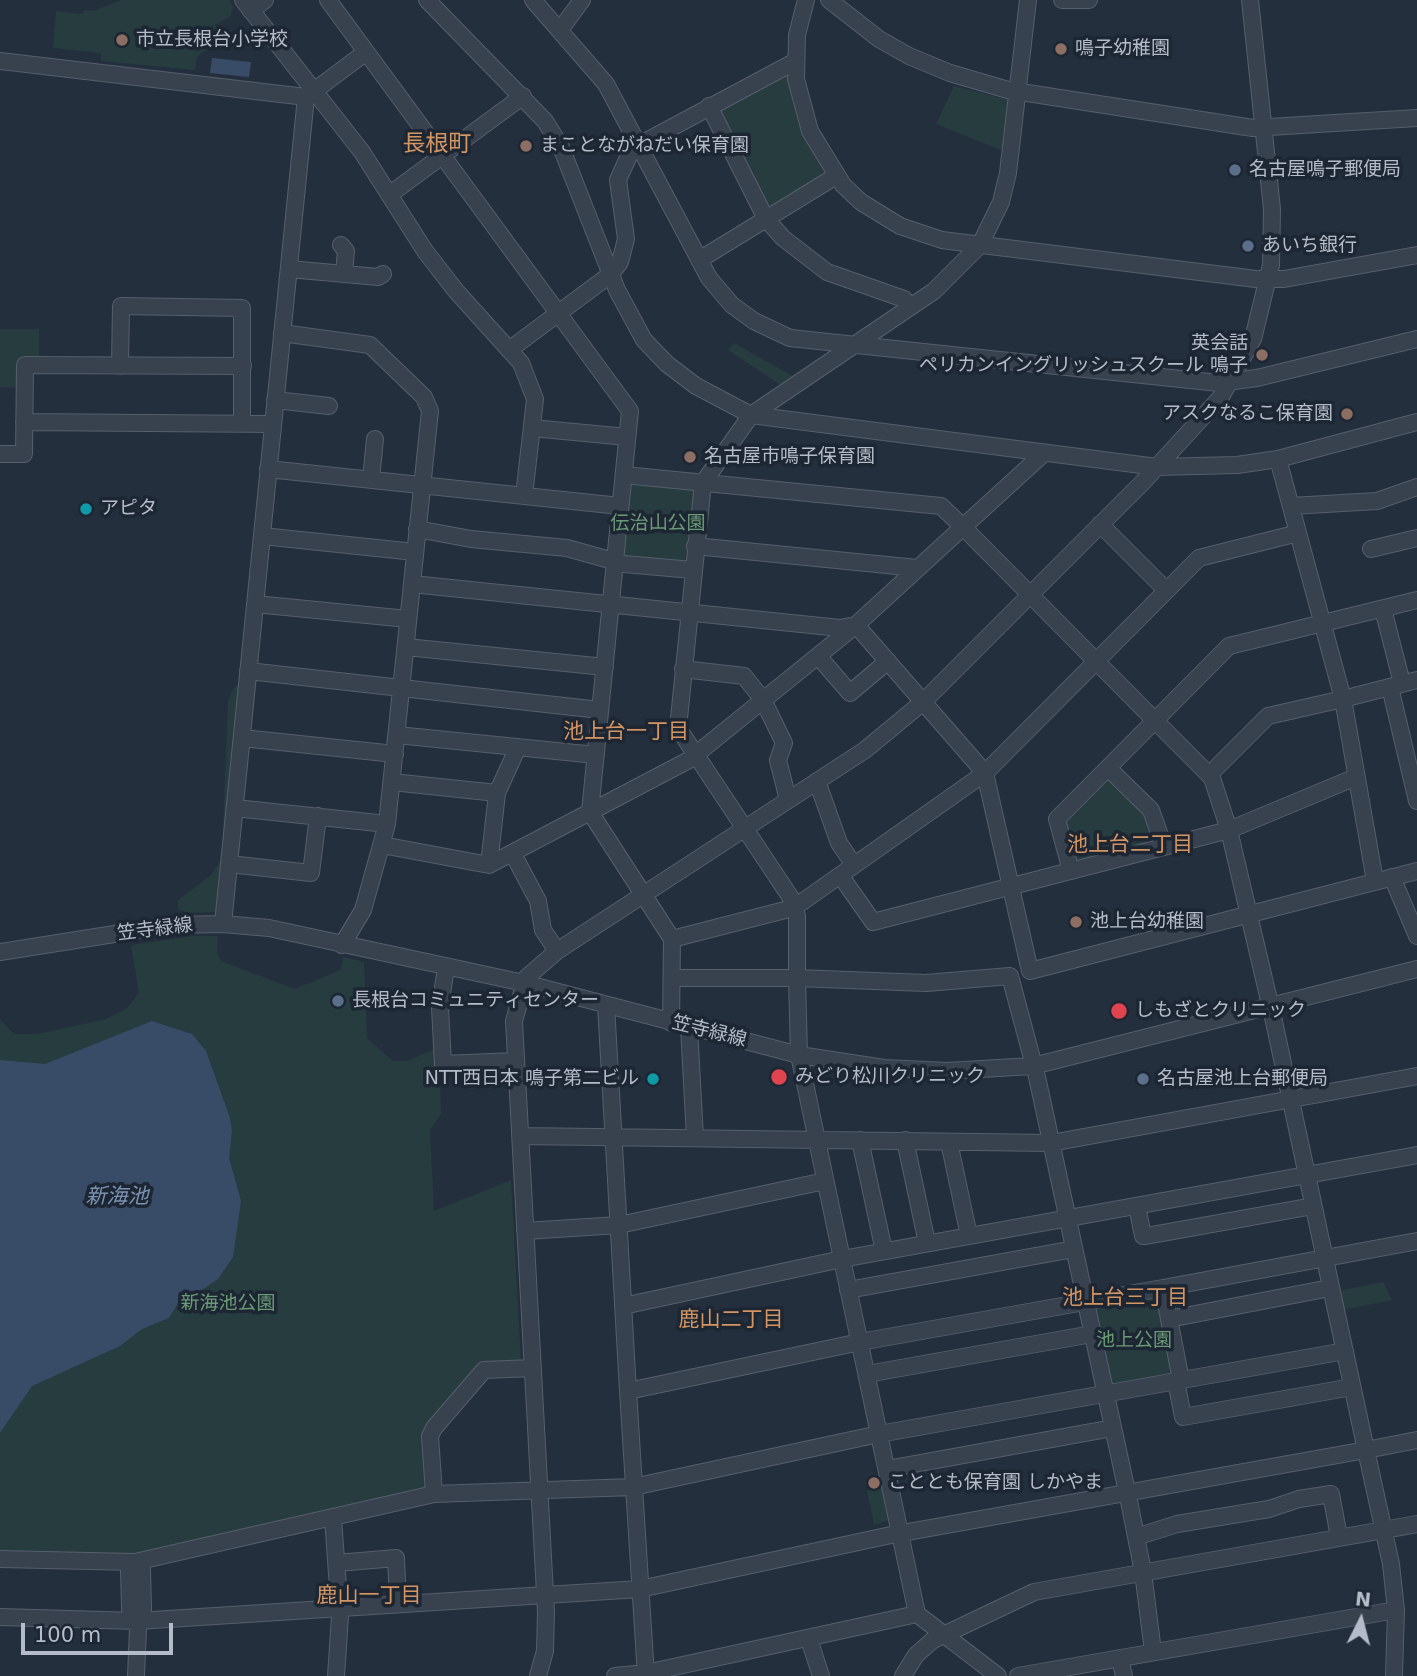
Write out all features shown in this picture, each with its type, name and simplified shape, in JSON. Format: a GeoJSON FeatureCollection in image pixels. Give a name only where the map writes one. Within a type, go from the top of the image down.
{"type":"FeatureCollection","features":[{"type":"Feature","properties":{"kind":"street"},"geometry":{"type":"LineString","coordinates":[[265,0],[247,6],[309,94],[362,152],[456,292],[521,363],[535,399],[524,496]]}},
{"type":"Feature","properties":{"kind":"street"},"geometry":{"type":"LineString","coordinates":[[328,0],[630,411],[590,812],[672,939],[671,1023]]}},
{"type":"Feature","properties":{"kind":"street"},"geometry":{"type":"LineString","coordinates":[[427,0],[545,121],[561,147],[611,274],[630,318],[644,340],[667,364],[696,386],[751,415],[871,428],[1157,467],[1237,465],[1278,458],[1417,422]]}},
{"type":"Feature","properties":{"kind":"street"},"geometry":{"type":"LineString","coordinates":[[533,0],[606,84],[699,260],[732,305],[754,321],[790,338],[852,347],[1231,383],[1417,339]]}},
{"type":"Feature","properties":{"kind":"street"},"geometry":{"type":"LineString","coordinates":[[560,30],[582,0]]}},
{"type":"Feature","properties":{"kind":"street"},"geometry":{"type":"LineString","coordinates":[[806,0],[797,35],[796,61],[798,97],[804,115],[818,147],[836,176],[861,202],[900,226],[942,240],[1269,279],[1417,255]]}},
{"type":"Feature","properties":{"kind":"street"},"geometry":{"type":"LineString","coordinates":[[829,0],[879,39],[909,56],[950,73],[1017,92],[1262,128],[1417,118]]}},
{"type":"Feature","properties":{"kind":"street"},"geometry":{"type":"LineString","coordinates":[[998,1676],[917,1614],[799,1055],[795,906],[678,728],[703,483],[751,415],[934,291],[980,245],[1004,189],[1028,0]]}},
{"type":"Feature","properties":{"kind":"street"},"geometry":{"type":"LineString","coordinates":[[1062,0],[1089,0]]}},
{"type":"Feature","properties":{"kind":"street"},"geometry":{"type":"LineString","coordinates":[[538,1676],[547,1632],[546,1596],[514,1015],[524,983],[531,971],[557,951],[865,750],[923,702],[1157,467],[1221,397],[1253,339],[1269,279],[1273,233],[1250,0]]}},
{"type":"Feature","properties":{"kind":"street"},"geometry":{"type":"LineString","coordinates":[[0,61],[309,94],[366,52]]}},
{"type":"Feature","properties":{"kind":"street"},"geometry":{"type":"LineString","coordinates":[[509,350],[611,274],[624,254],[626,239],[618,180],[624,160],[639,145],[796,61]]}},
{"type":"Feature","properties":{"kind":"street"},"geometry":{"type":"LineString","coordinates":[[223,924],[275,400],[309,94]]}},
{"type":"Feature","properties":{"kind":"street"},"geometry":{"type":"LineString","coordinates":[[389,195],[523,96]]}},
{"type":"Feature","properties":{"kind":"street"},"geometry":{"type":"LineString","coordinates":[[709,106],[766,219],[794,248],[827,272],[904,299],[910,307]]}},
{"type":"Feature","properties":{"kind":"street"},"geometry":{"type":"LineString","coordinates":[[699,260],[836,176]]}},
{"type":"Feature","properties":{"kind":"street"},"geometry":{"type":"LineString","coordinates":[[341,245],[346,251],[344,273]]}},
{"type":"Feature","properties":{"kind":"street"},"geometry":{"type":"LineString","coordinates":[[289,269],[378,277],[383,274]]}},
{"type":"Feature","properties":{"kind":"street"},"geometry":{"type":"LineString","coordinates":[[120,366],[121,306],[242,308],[242,423]]}},
{"type":"Feature","properties":{"kind":"street"},"geometry":{"type":"LineString","coordinates":[[282,333],[370,345],[424,397],[430,411],[387,824],[363,910],[342,945]]}},
{"type":"Feature","properties":{"kind":"street"},"geometry":{"type":"LineString","coordinates":[[0,454],[24,454],[25,365],[243,366]]}},
{"type":"Feature","properties":{"kind":"street"},"geometry":{"type":"LineString","coordinates":[[275,400],[329,406]]}},
{"type":"Feature","properties":{"kind":"street"},"geometry":{"type":"LineString","coordinates":[[24,422],[273,424]]}},
{"type":"Feature","properties":{"kind":"street"},"geometry":{"type":"LineString","coordinates":[[532,428],[627,437]]}},
{"type":"Feature","properties":{"kind":"street"},"geometry":{"type":"LineString","coordinates":[[371,479],[375,439]]}},
{"type":"Feature","properties":{"kind":"street"},"geometry":{"type":"LineString","coordinates":[[382,845],[489,865],[696,756],[856,625],[1044,453]]}},
{"type":"Feature","properties":{"kind":"street"},"geometry":{"type":"LineString","coordinates":[[1278,458],[1343,699],[1375,881]]}},
{"type":"Feature","properties":{"kind":"street"},"geometry":{"type":"LineString","coordinates":[[268,469],[621,506]]}},
{"type":"Feature","properties":{"kind":"street"},"geometry":{"type":"LineString","coordinates":[[624,475],[941,506],[1210,774],[1229,830],[1270,1007],[1384,1530],[1396,1610],[1394,1676]]}},
{"type":"Feature","properties":{"kind":"street"},"geometry":{"type":"LineString","coordinates":[[1291,506],[1377,501],[1417,487]]}},
{"type":"Feature","properties":{"kind":"street"},"geometry":{"type":"LineString","coordinates":[[1100,524],[1166,590]]}},
{"type":"Feature","properties":{"kind":"street"},"geometry":{"type":"LineString","coordinates":[[418,529],[471,539],[567,548],[616,560],[693,570]]}},
{"type":"Feature","properties":{"kind":"street"},"geometry":{"type":"LineString","coordinates":[[672,939],[795,906],[985,773],[1199,558],[1298,533]]}},
{"type":"Feature","properties":{"kind":"street"},"geometry":{"type":"LineString","coordinates":[[262,536],[415,552]]}},
{"type":"Feature","properties":{"kind":"street"},"geometry":{"type":"LineString","coordinates":[[1371,549],[1417,538]]}},
{"type":"Feature","properties":{"kind":"street"},"geometry":{"type":"LineString","coordinates":[[695,546],[917,568]]}},
{"type":"Feature","properties":{"kind":"street"},"geometry":{"type":"LineString","coordinates":[[412,584],[841,628],[856,625]]}},
{"type":"Feature","properties":{"kind":"street"},"geometry":{"type":"LineString","coordinates":[[1070,871],[1058,819],[1229,646],[1417,600]]}},
{"type":"Feature","properties":{"kind":"street"},"geometry":{"type":"LineString","coordinates":[[255,604],[408,619]]}},
{"type":"Feature","properties":{"kind":"street"},"geometry":{"type":"LineString","coordinates":[[1383,610],[1403,683],[1417,801]]}},
{"type":"Feature","properties":{"kind":"street"},"geometry":{"type":"LineString","coordinates":[[856,625],[985,773],[1030,971]]}},
{"type":"Feature","properties":{"kind":"street"},"geometry":{"type":"LineString","coordinates":[[406,647],[605,667]]}},
{"type":"Feature","properties":{"kind":"street"},"geometry":{"type":"LineString","coordinates":[[818,656],[850,694],[888,661]]}},
{"type":"Feature","properties":{"kind":"street"},"geometry":{"type":"LineString","coordinates":[[683,669],[744,676],[763,700],[784,743],[778,760],[788,800]]}},
{"type":"Feature","properties":{"kind":"street"},"geometry":{"type":"LineString","coordinates":[[248,671],[600,710]]}},
{"type":"Feature","properties":{"kind":"street"},"geometry":{"type":"LineString","coordinates":[[1210,774],[1268,716],[1403,683]]}},
{"type":"Feature","properties":{"kind":"street"},"geometry":{"type":"LineString","coordinates":[[397,735],[596,755]]}},
{"type":"Feature","properties":{"kind":"street"},"geometry":{"type":"LineString","coordinates":[[242,738],[395,754]]}},
{"type":"Feature","properties":{"kind":"street"},"geometry":{"type":"LineString","coordinates":[[489,865],[496,793],[519,747]]}},
{"type":"Feature","properties":{"kind":"street"},"geometry":{"type":"LineString","coordinates":[[1108,768],[1151,810],[1164,846]]}},
{"type":"Feature","properties":{"kind":"street"},"geometry":{"type":"LineString","coordinates":[[840,875],[873,922],[1229,830],[1356,777]]}},
{"type":"Feature","properties":{"kind":"street"},"geometry":{"type":"LineString","coordinates":[[817,781],[839,844],[854,865]]}},
{"type":"Feature","properties":{"kind":"street"},"geometry":{"type":"LineString","coordinates":[[391,782],[496,793]]}},
{"type":"Feature","properties":{"kind":"street"},"geometry":{"type":"LineString","coordinates":[[235,808],[387,824]]}},
{"type":"Feature","properties":{"kind":"street"},"geometry":{"type":"LineString","coordinates":[[229,864],[312,873],[318,816]]}},
{"type":"Feature","properties":{"kind":"street"},"geometry":{"type":"LineString","coordinates":[[513,854],[538,901],[543,930],[557,951]]}},
{"type":"Feature","properties":{"kind":"street"},"geometry":{"type":"LineString","coordinates":[[673,978],[926,982],[1010,976],[1417,871]]}},
{"type":"Feature","properties":{"kind":"street"},"geometry":{"type":"LineString","coordinates":[[1392,877],[1417,936]]}},
{"type":"Feature","properties":{"kind":"street","name":"笠寺緑線"},"geometry":{"type":"LineString","coordinates":[[0,952],[171,925],[223,924],[269,928],[524,983],[799,1055],[915,1070],[1033,1066],[1417,969]]}},
{"type":"Feature","properties":{"kind":"street"},"geometry":{"type":"LineString","coordinates":[[446,967],[440,1008],[443,1064],[516,1061]]}},
{"type":"Feature","properties":{"kind":"street"},"geometry":{"type":"LineString","coordinates":[[1010,976],[1051,1143],[1127,1493],[1143,1572],[1153,1652]]}},
{"type":"Feature","properties":{"kind":"street"},"geometry":{"type":"LineString","coordinates":[[606,1005],[646,1675]]}},
{"type":"Feature","properties":{"kind":"street"},"geometry":{"type":"LineString","coordinates":[[689,1027],[695,1138]]}},
{"type":"Feature","properties":{"kind":"street"},"geometry":{"type":"LineString","coordinates":[[520,1136],[1051,1143],[1417,1076]]}},
{"type":"Feature","properties":{"kind":"street"},"geometry":{"type":"LineString","coordinates":[[860,1140],[884,1251]]}},
{"type":"Feature","properties":{"kind":"street"},"geometry":{"type":"LineString","coordinates":[[905,1140],[927,1244]]}},
{"type":"Feature","properties":{"kind":"street"},"geometry":{"type":"LineString","coordinates":[[949,1142],[969,1236]]}},
{"type":"Feature","properties":{"kind":"street"},"geometry":{"type":"LineString","coordinates":[[623,1306],[884,1251],[1417,1155]]}},
{"type":"Feature","properties":{"kind":"street"},"geometry":{"type":"LineString","coordinates":[[525,1231],[619,1225],[825,1181]]}},
{"type":"Feature","properties":{"kind":"street"},"geometry":{"type":"LineString","coordinates":[[1137,1206],[1143,1236],[1313,1206]]}},
{"type":"Feature","properties":{"kind":"street"},"geometry":{"type":"LineString","coordinates":[[628,1391],[860,1342],[1417,1241]]}},
{"type":"Feature","properties":{"kind":"street"},"geometry":{"type":"LineString","coordinates":[[848,1290],[1074,1249]]}},
{"type":"Feature","properties":{"kind":"street"},"geometry":{"type":"LineString","coordinates":[[1163,1288],[1183,1417],[1352,1387]]}},
{"type":"Feature","properties":{"kind":"street"},"geometry":{"type":"LineString","coordinates":[[1169,1320],[1330,1288]]}},
{"type":"Feature","properties":{"kind":"street"},"geometry":{"type":"LineString","coordinates":[[867,1374],[1092,1334]]}},
{"type":"Feature","properties":{"kind":"street"},"geometry":{"type":"LineString","coordinates":[[0,1559],[135,1562],[434,1494],[633,1487],[879,1434],[1345,1351]]}},
{"type":"Feature","properties":{"kind":"street"},"geometry":{"type":"LineString","coordinates":[[434,1494],[430,1436],[434,1428],[484,1370],[534,1368]]}},
{"type":"Feature","properties":{"kind":"street"},"geometry":{"type":"LineString","coordinates":[[887,1469],[1113,1428]]}},
{"type":"Feature","properties":{"kind":"street"},"geometry":{"type":"LineString","coordinates":[[0,1617],[137,1621],[640,1589],[901,1533],[1417,1440]]}},
{"type":"Feature","properties":{"kind":"street"},"geometry":{"type":"LineString","coordinates":[[1136,1537],[1177,1524],[1269,1509],[1299,1499],[1331,1494],[1339,1537]]}},
{"type":"Feature","properties":{"kind":"street"},"geometry":{"type":"LineString","coordinates":[[333,1518],[339,1608],[336,1676]]}},
{"type":"Feature","properties":{"kind":"street"},"geometry":{"type":"LineString","coordinates":[[903,1676],[916,1655],[943,1636],[1034,1592],[1417,1524]]}},
{"type":"Feature","properties":{"kind":"street"},"geometry":{"type":"LineString","coordinates":[[337,1563],[396,1558],[398,1604]]}},
{"type":"Feature","properties":{"kind":"street"},"geometry":{"type":"LineString","coordinates":[[135,1562],[142,1569],[143,1609],[137,1621],[136,1676]]}},
{"type":"Feature","properties":{"kind":"street"},"geometry":{"type":"LineString","coordinates":[[1018,1676],[1396,1610]]}},
{"type":"Feature","properties":{"kind":"street"},"geometry":{"type":"LineString","coordinates":[[615,1676],[646,1675],[917,1614]]}},
{"type":"Feature","properties":{"kind":"street"},"geometry":{"type":"LineString","coordinates":[[809,1639],[821,1676]]}},
{"type":"Feature","properties":{"kind":"street"},"geometry":{"type":"LineString","coordinates":[[1120,1658],[1124,1676]]}},
{"type":"Feature","properties":{"kind":"green space"},"geometry":{"type":"Polygon","coordinates":[[[121,0],[229,0],[233,6],[231,16],[215,25],[218,29],[199,40],[206,50],[197,57],[195,70],[101,61],[101,53],[53,48],[56,11],[82,14],[85,10],[94,11],[121,0]]]}},
{"type":"Feature","properties":{"kind":"green space"},"geometry":{"type":"Polygon","coordinates":[[[783,73],[790,76],[826,178],[766,210],[717,107],[783,73]]]}},
{"type":"Feature","properties":{"kind":"green space"},"geometry":{"type":"Polygon","coordinates":[[[954,86],[1009,100],[1006,152],[936,124],[954,86]]]}},
{"type":"Feature","properties":{"kind":"green space"},"geometry":{"type":"Polygon","coordinates":[[[0,329],[39,329],[39,361],[19,388],[0,387],[0,329]]]}},
{"type":"Feature","properties":{"kind":"green space"},"geometry":{"type":"Polygon","coordinates":[[[734,343],[798,379],[785,388],[728,350],[734,343]]]}},
{"type":"Feature","properties":{"kind":"green space","name":"伝治山公園"},"geometry":{"type":"Polygon","coordinates":[[[627,483],[694,487],[697,491],[690,564],[620,557],[627,483]]]}},
{"type":"Feature","properties":{"kind":"green space"},"geometry":{"type":"Polygon","coordinates":[[[243,679],[220,912],[188,913],[178,909],[178,900],[211,875],[222,858],[228,701],[233,689],[243,679]]]}},
{"type":"Feature","properties":{"kind":"green space"},"geometry":{"type":"Polygon","coordinates":[[[1107,775],[1149,810],[1156,845],[1077,865],[1063,819],[1107,775]]]}},
{"type":"Feature","properties":{"kind":"green space","name":"新海池公園"},"geometry":{"type":"Polygon","coordinates":[[[193,936],[218,936],[217,953],[221,961],[295,989],[341,970],[343,957],[364,962],[367,1038],[393,1061],[407,1061],[439,1047],[441,1114],[430,1130],[434,1211],[511,1180],[521,1361],[479,1366],[426,1430],[430,1487],[134,1558],[0,1555],[0,1019],[14,1034],[38,1034],[106,1019],[126,1009],[139,993],[131,945],[193,936]]]}},
{"type":"Feature","properties":{"kind":"green space"},"geometry":{"type":"Polygon","coordinates":[[[1383,1282],[1392,1300],[1342,1310],[1338,1291],[1383,1282]]]}},
{"type":"Feature","properties":{"kind":"green space","name":"池上公園"},"geometry":{"type":"Polygon","coordinates":[[[1162,1296],[1173,1375],[1114,1386],[1107,1383],[1091,1312],[1095,1305],[1162,1296]]]}},
{"type":"Feature","properties":{"kind":"green space"},"geometry":{"type":"Polygon","coordinates":[[[882,1488],[889,1520],[874,1525],[867,1490],[882,1488]]]}},
{"type":"Feature","properties":{"kind":"water"},"geometry":{"type":"Polygon","coordinates":[[[212,58],[251,62],[249,77],[210,73],[212,58]]]}},
{"type":"Feature","properties":{"kind":"water","name":"新海池"},"geometry":{"type":"Polygon","coordinates":[[[152,1021],[192,1034],[206,1051],[230,1118],[232,1131],[229,1158],[241,1201],[233,1257],[218,1279],[194,1295],[180,1300],[169,1318],[142,1329],[120,1346],[32,1386],[0,1433],[0,1060],[45,1064],[152,1021]]]}},
{"type":"Feature","properties":{"kind":"place","name":"市立長根台小学校"},"geometry":{"type":"Point","coordinates":[122,40]}},
{"type":"Feature","properties":{"kind":"place","name":"鳴子幼稚園"},"geometry":{"type":"Point","coordinates":[1061,49]}},
{"type":"Feature","properties":{"kind":"place","name":"まことながねだい保育園"},"geometry":{"type":"Point","coordinates":[526,146]}},
{"type":"Feature","properties":{"kind":"place","name":"名古屋鳴子郵便局"},"geometry":{"type":"Point","coordinates":[1235,170]}},
{"type":"Feature","properties":{"kind":"place","name":"あいち銀行"},"geometry":{"type":"Point","coordinates":[1248,246]}},
{"type":"Feature","properties":{"kind":"place","name":"英会話 ペリカンイングリッシュスクール 鳴子"},"geometry":{"type":"Point","coordinates":[1262,355]}},
{"type":"Feature","properties":{"kind":"place","name":"アスクなるこ保育園"},"geometry":{"type":"Point","coordinates":[1347,414]}},
{"type":"Feature","properties":{"kind":"place","name":"名古屋市鳴子保育園"},"geometry":{"type":"Point","coordinates":[690,457]}},
{"type":"Feature","properties":{"kind":"place","name":"アピタ"},"geometry":{"type":"Point","coordinates":[86,509]}},
{"type":"Feature","properties":{"kind":"place","name":"池上台幼稚園"},"geometry":{"type":"Point","coordinates":[1076,922]}},
{"type":"Feature","properties":{"kind":"place","name":"長根台コミュニティセンター"},"geometry":{"type":"Point","coordinates":[338,1001]}},
{"type":"Feature","properties":{"kind":"place","name":"しもざとクリニック"},"geometry":{"type":"Point","coordinates":[1119,1011]}},
{"type":"Feature","properties":{"kind":"place","name":"みどり松川クリニック"},"geometry":{"type":"Point","coordinates":[779,1077]}},
{"type":"Feature","properties":{"kind":"place","name":"NTT西日本 鳴子第二ビル"},"geometry":{"type":"Point","coordinates":[653,1079]}},
{"type":"Feature","properties":{"kind":"place","name":"名古屋池上台郵便局"},"geometry":{"type":"Point","coordinates":[1143,1079]}},
{"type":"Feature","properties":{"kind":"place","name":"こととも保育園 しかやま"},"geometry":{"type":"Point","coordinates":[874,1483]}},
{"type":"Feature","properties":{"kind":"district","name":"長根町"},"geometry":{"type":"Point","coordinates":[437,145]}},
{"type":"Feature","properties":{"kind":"district","name":"池上台一丁目"},"geometry":{"type":"Point","coordinates":[626,733]}},
{"type":"Feature","properties":{"kind":"district","name":"池上台二丁目"},"geometry":{"type":"Point","coordinates":[1130,846]}},
{"type":"Feature","properties":{"kind":"district","name":"池上台三丁目"},"geometry":{"type":"Point","coordinates":[1125,1299]}},
{"type":"Feature","properties":{"kind":"district","name":"鹿山二丁目"},"geometry":{"type":"Point","coordinates":[731,1321]}},
{"type":"Feature","properties":{"kind":"district","name":"鹿山一丁目"},"geometry":{"type":"Point","coordinates":[369,1597]}}]}
